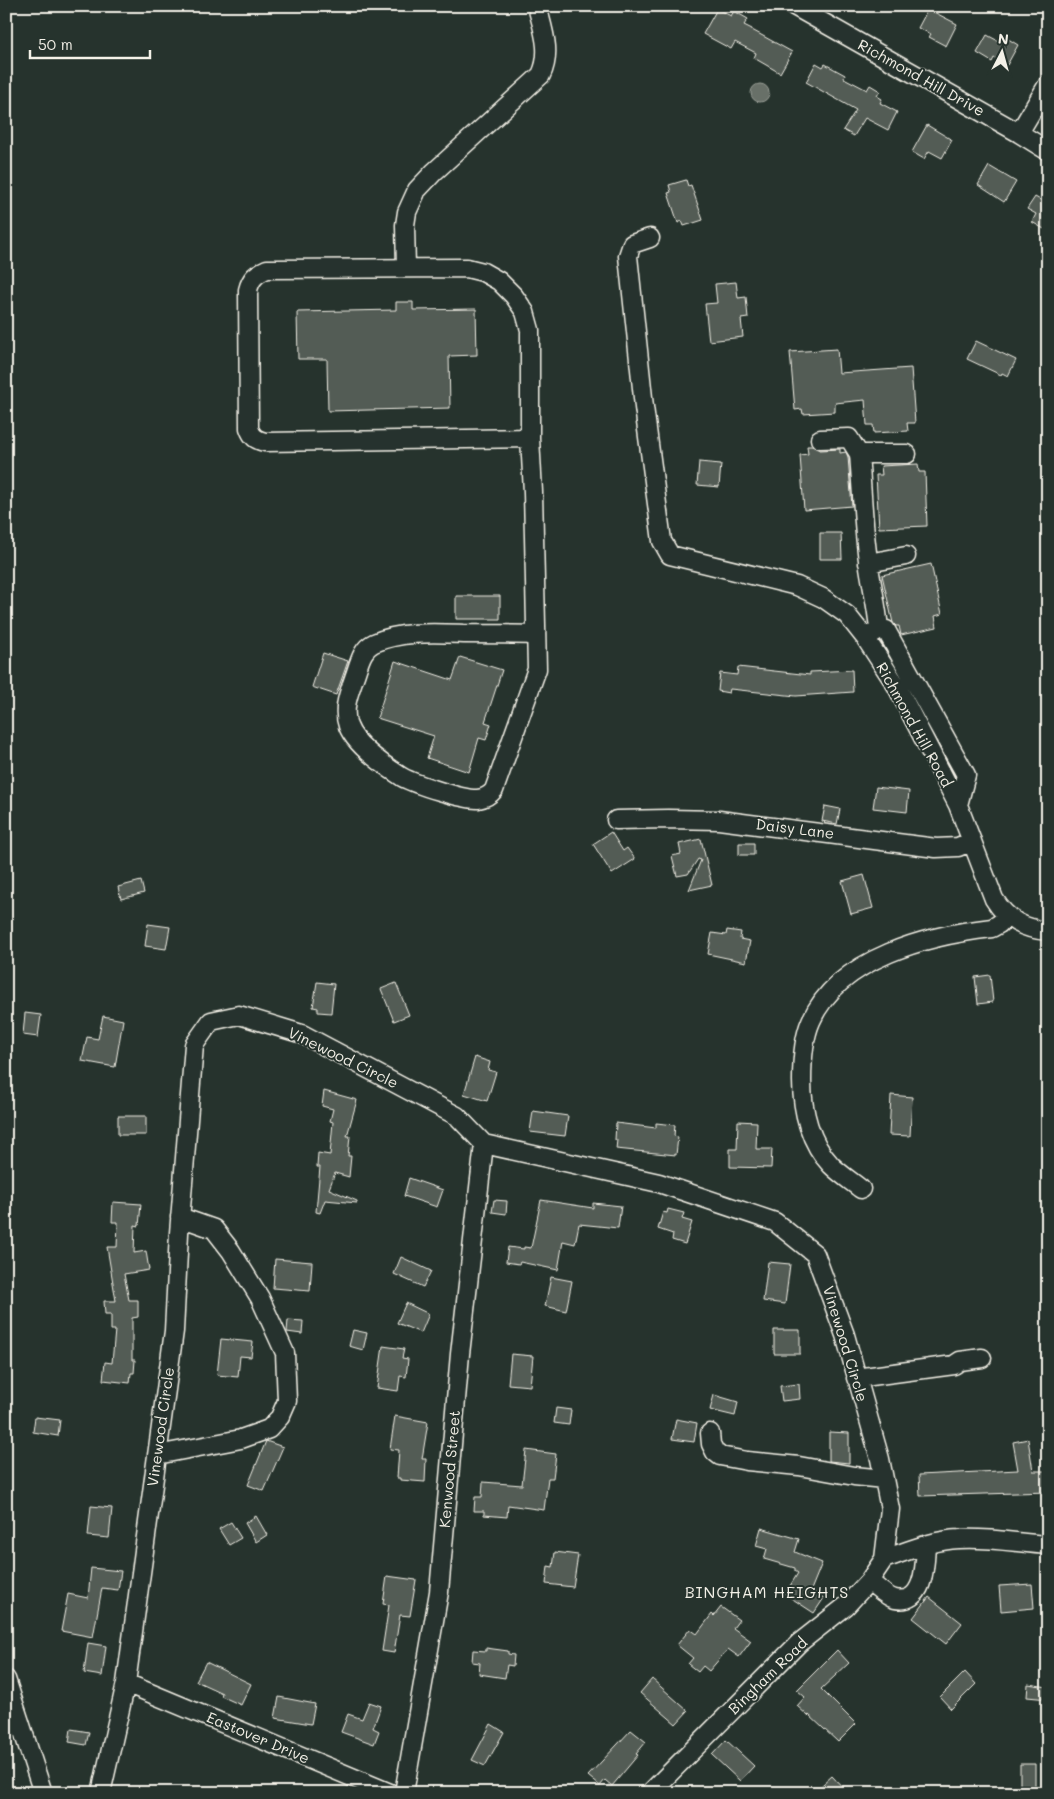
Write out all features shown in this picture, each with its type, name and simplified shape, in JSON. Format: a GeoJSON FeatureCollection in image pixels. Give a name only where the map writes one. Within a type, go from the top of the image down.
{"type":"FeatureCollection","features":[{"type":"Feature","properties":{"kind":"street"},"geometry":{"type":"LineString","coordinates":[[406,267],[405,225],[417,190],[434,172],[537,81],[541,75],[545,67],[547,50],[537,6]]}},
{"type":"Feature","properties":{"kind":"street","name":"Richmond Hill Drive"},"geometry":{"type":"LineString","coordinates":[[798,7],[1020,133],[1048,151]]}},
{"type":"Feature","properties":{"kind":"street"},"geometry":{"type":"LineString","coordinates":[[1020,133],[1048,84]]}},
{"type":"Feature","properties":{"kind":"street","name":"Richmond Hill Road"},"geometry":{"type":"LineString","coordinates":[[650,238],[632,244],[628,256],[655,496],[662,541],[670,555],[797,586],[824,598],[872,634],[958,806],[994,899],[1007,916],[1025,927],[1048,931]]}},
{"type":"Feature","properties":{"kind":"street"},"geometry":{"type":"LineString","coordinates":[[530,438],[265,442],[258,440],[251,435],[249,428],[248,290],[251,280],[257,273],[267,269],[467,268],[483,272],[499,281],[514,296],[525,312],[530,330],[530,438],[536,634],[536,670],[500,778],[489,796],[480,799],[459,797],[404,778],[378,760],[354,737],[346,719],[347,700],[362,654],[373,644],[389,638],[425,633],[536,634]]}},
{"type":"Feature","properties":{"kind":"street"},"geometry":{"type":"LineString","coordinates":[[820,439],[849,438],[859,454],[863,528],[878,607],[872,634]]}},
{"type":"Feature","properties":{"kind":"street"},"geometry":{"type":"LineString","coordinates":[[859,454],[907,454]]}},
{"type":"Feature","properties":{"kind":"street"},"geometry":{"type":"LineString","coordinates":[[868,562],[906,556]]}},
{"type":"Feature","properties":{"kind":"street","name":"Daisy Lane"},"geometry":{"type":"LineString","coordinates":[[616,820],[719,820],[936,848],[958,847],[972,841]]}},
{"type":"Feature","properties":{"kind":"street"},"geometry":{"type":"LineString","coordinates":[[861,1189],[832,1166],[824,1156],[813,1138],[807,1120],[804,1104],[802,1066],[806,1035],[816,1012],[832,990],[848,976],[887,954],[930,939],[992,928],[1007,916]]}},
{"type":"Feature","properties":{"kind":"street","name":"Vinewood Circle"},"geometry":{"type":"LineString","coordinates":[[102,1793],[126,1683],[174,1331],[180,1217],[194,1045],[211,1021],[240,1015],[302,1034],[457,1116],[484,1144],[659,1183],[775,1222],[814,1254],[845,1335],[880,1459],[890,1509],[884,1559]]}},
{"type":"Feature","properties":{"kind":"street","name":"Kenwood Street"},"geometry":{"type":"LineString","coordinates":[[404,1793],[439,1592],[460,1354],[484,1144]]}},
{"type":"Feature","properties":{"kind":"street"},"geometry":{"type":"LineString","coordinates":[[157,1455],[241,1439],[269,1429],[280,1417],[287,1401],[285,1352],[260,1298],[231,1251],[214,1229],[180,1217]]}},
{"type":"Feature","properties":{"kind":"street"},"geometry":{"type":"LineString","coordinates":[[856,1378],[954,1365],[960,1361],[982,1358]]}},
{"type":"Feature","properties":{"kind":"street"},"geometry":{"type":"LineString","coordinates":[[710,1433],[711,1444],[715,1452],[720,1456],[884,1479]]}},
{"type":"Feature","properties":{"kind":"street"},"geometry":{"type":"LineString","coordinates":[[884,1559],[926,1545],[957,1539],[999,1539],[1048,1545]]}},
{"type":"Feature","properties":{"kind":"street"},"geometry":{"type":"LineString","coordinates":[[869,1581],[890,1597],[896,1599],[907,1598],[919,1590],[924,1575],[926,1545]]}},
{"type":"Feature","properties":{"kind":"street","name":"Bingham Road"},"geometry":{"type":"LineString","coordinates":[[650,1793],[799,1643],[846,1606],[869,1581],[884,1559]]}},
{"type":"Feature","properties":{"kind":"street","name":"Eastover Drive"},"geometry":{"type":"LineString","coordinates":[[126,1683],[390,1793]]}},
{"type":"Feature","properties":{"kind":"street"},"geometry":{"type":"LineString","coordinates":[[8,1690],[43,1793]]}},
{"type":"Feature","properties":{"kind":"shaded area"},"geometry":{"type":"Polygon","coordinates":[[[760,84],[766,87],[769,93],[766,99],[760,102],[754,99],[751,93],[754,87],[760,84]]]}},
{"type":"Feature","properties":{"kind":"building"},"geometry":{"type":"Polygon","coordinates":[[[717,9],[731,16],[734,11],[748,19],[744,25],[792,52],[780,73],[754,58],[756,53],[735,42],[731,49],[703,34],[717,9]]]}},
{"type":"Feature","properties":{"kind":"building"},"geometry":{"type":"Polygon","coordinates":[[[928,9],[957,24],[946,46],[929,37],[931,34],[918,28],[928,9]]]}},
{"type":"Feature","properties":{"kind":"building"},"geometry":{"type":"Polygon","coordinates":[[[987,35],[1002,43],[1005,37],[1018,45],[1007,65],[994,58],[992,62],[977,53],[987,35]]]}},
{"type":"Feature","properties":{"kind":"building"},"geometry":{"type":"Polygon","coordinates":[[[816,63],[823,67],[825,64],[845,75],[844,78],[867,90],[870,85],[880,91],[877,96],[882,99],[880,103],[897,112],[888,130],[865,118],[854,136],[843,130],[856,110],[806,82],[816,63]]]}},
{"type":"Feature","properties":{"kind":"building"},"geometry":{"type":"Polygon","coordinates":[[[927,125],[952,140],[942,158],[929,151],[924,159],[912,152],[927,125]]]}},
{"type":"Feature","properties":{"kind":"building"},"geometry":{"type":"Polygon","coordinates":[[[989,166],[1016,182],[1004,202],[978,185],[989,166]]]}},
{"type":"Feature","properties":{"kind":"building"},"geometry":{"type":"Polygon","coordinates":[[[686,180],[688,186],[691,185],[703,220],[684,226],[682,221],[678,223],[668,193],[671,192],[669,185],[686,180]]]}},
{"type":"Feature","properties":{"kind":"building"},"geometry":{"type":"Polygon","coordinates":[[[1048,195],[1048,222],[1044,229],[1032,222],[1036,214],[1027,209],[1035,197],[1044,202],[1048,195]]]}},
{"type":"Feature","properties":{"kind":"building"},"geometry":{"type":"Polygon","coordinates":[[[736,282],[738,298],[746,297],[748,318],[741,319],[743,337],[709,341],[705,304],[717,303],[715,284],[736,282]]]}},
{"type":"Feature","properties":{"kind":"building"},"geometry":{"type":"Polygon","coordinates":[[[396,302],[413,302],[413,310],[476,309],[477,355],[449,356],[450,408],[328,411],[327,359],[298,359],[297,312],[396,310],[396,302]]]}},
{"type":"Feature","properties":{"kind":"building"},"geometry":{"type":"Polygon","coordinates":[[[976,341],[1016,360],[1008,376],[1002,373],[1001,375],[967,359],[976,341]]]}},
{"type":"Feature","properties":{"kind":"building"},"geometry":{"type":"Polygon","coordinates":[[[837,349],[839,373],[911,368],[915,423],[907,423],[908,431],[874,433],[873,425],[867,425],[865,400],[835,403],[835,412],[803,414],[802,409],[795,410],[790,352],[837,349]]]}},
{"type":"Feature","properties":{"kind":"building"},"geometry":{"type":"Polygon","coordinates":[[[807,446],[820,450],[840,449],[840,453],[846,452],[852,506],[804,510],[800,455],[808,454],[807,446]]]}},
{"type":"Feature","properties":{"kind":"building"},"geometry":{"type":"Polygon","coordinates":[[[699,462],[721,464],[719,487],[697,485],[699,462]]]}},
{"type":"Feature","properties":{"kind":"building"},"geometry":{"type":"Polygon","coordinates":[[[918,464],[919,472],[925,472],[927,526],[879,528],[876,475],[882,475],[881,466],[918,464]]]}},
{"type":"Feature","properties":{"kind":"building"},"geometry":{"type":"Polygon","coordinates":[[[820,533],[841,533],[842,559],[820,559],[820,533]]]}},
{"type":"Feature","properties":{"kind":"building"},"geometry":{"type":"Polygon","coordinates":[[[931,564],[942,614],[935,616],[937,627],[901,635],[899,626],[893,623],[882,575],[931,564]]]}},
{"type":"Feature","properties":{"kind":"building"},"geometry":{"type":"Polygon","coordinates":[[[456,596],[500,596],[500,619],[456,619],[456,596]]]}},
{"type":"Feature","properties":{"kind":"building"},"geometry":{"type":"Polygon","coordinates":[[[323,653],[348,661],[336,695],[312,687],[323,653]]]}},
{"type":"Feature","properties":{"kind":"building"},"geometry":{"type":"Polygon","coordinates":[[[460,657],[502,670],[485,722],[491,724],[486,740],[479,738],[469,772],[427,758],[434,736],[377,718],[395,661],[452,680],[460,657]]]}},
{"type":"Feature","properties":{"kind":"building"},"geometry":{"type":"Polygon","coordinates":[[[738,667],[810,675],[810,672],[852,670],[853,692],[796,696],[730,689],[729,693],[718,691],[720,673],[737,675],[738,667]]]}},
{"type":"Feature","properties":{"kind":"building"},"geometry":{"type":"Polygon","coordinates":[[[876,787],[909,791],[907,812],[873,808],[876,787]]]}},
{"type":"Feature","properties":{"kind":"building"},"geometry":{"type":"Polygon","coordinates":[[[825,806],[840,809],[837,824],[822,821],[825,806]]]}},
{"type":"Feature","properties":{"kind":"building"},"geometry":{"type":"Polygon","coordinates":[[[611,832],[623,851],[627,848],[635,859],[612,874],[593,844],[611,832]]]}},
{"type":"Feature","properties":{"kind":"building"},"geometry":{"type":"Polygon","coordinates":[[[701,839],[712,885],[689,890],[701,860],[698,859],[688,874],[677,876],[672,856],[681,854],[679,844],[701,839]]]}},
{"type":"Feature","properties":{"kind":"building"},"geometry":{"type":"Polygon","coordinates":[[[739,843],[754,843],[754,855],[739,855],[739,843]]]}},
{"type":"Feature","properties":{"kind":"building"},"geometry":{"type":"Polygon","coordinates":[[[864,875],[873,908],[851,914],[842,881],[864,875]]]}},
{"type":"Feature","properties":{"kind":"building"},"geometry":{"type":"Polygon","coordinates":[[[141,881],[144,893],[121,899],[118,887],[141,881]]]}},
{"type":"Feature","properties":{"kind":"building"},"geometry":{"type":"Polygon","coordinates":[[[148,924],[170,927],[166,949],[145,946],[148,924]]]}},
{"type":"Feature","properties":{"kind":"building"},"geometry":{"type":"Polygon","coordinates":[[[727,930],[741,932],[740,939],[750,941],[746,962],[708,954],[712,933],[726,935],[727,930]]]}},
{"type":"Feature","properties":{"kind":"building"},"geometry":{"type":"Polygon","coordinates":[[[990,975],[993,1002],[978,1004],[975,977],[990,975]]]}},
{"type":"Feature","properties":{"kind":"building"},"geometry":{"type":"Polygon","coordinates":[[[317,982],[334,984],[331,1013],[318,1012],[318,1008],[313,1007],[317,982]]]}},
{"type":"Feature","properties":{"kind":"building"},"geometry":{"type":"Polygon","coordinates":[[[396,983],[409,1015],[394,1021],[381,989],[396,983]]]}},
{"type":"Feature","properties":{"kind":"building"},"geometry":{"type":"Polygon","coordinates":[[[25,1013],[41,1015],[38,1037],[23,1035],[25,1013]]]}},
{"type":"Feature","properties":{"kind":"building"},"geometry":{"type":"Polygon","coordinates":[[[103,1016],[123,1020],[115,1067],[82,1061],[87,1037],[98,1039],[103,1016]]]}},
{"type":"Feature","properties":{"kind":"building"},"geometry":{"type":"Polygon","coordinates":[[[475,1057],[490,1062],[488,1070],[496,1072],[487,1101],[464,1094],[475,1057]]]}},
{"type":"Feature","properties":{"kind":"building"},"geometry":{"type":"Polygon","coordinates":[[[324,1091],[357,1100],[347,1136],[350,1136],[348,1156],[351,1156],[349,1177],[335,1173],[329,1189],[357,1201],[357,1203],[325,1200],[320,1213],[316,1212],[320,1167],[317,1167],[318,1153],[330,1155],[333,1122],[330,1121],[333,1109],[322,1106],[324,1091]]]}},
{"type":"Feature","properties":{"kind":"building"},"geometry":{"type":"Polygon","coordinates":[[[891,1095],[912,1097],[910,1136],[889,1135],[891,1095]]]}},
{"type":"Feature","properties":{"kind":"building"},"geometry":{"type":"Polygon","coordinates":[[[533,1111],[568,1116],[565,1136],[530,1132],[533,1111]]]}},
{"type":"Feature","properties":{"kind":"building"},"geometry":{"type":"Polygon","coordinates":[[[118,1116],[146,1116],[146,1135],[118,1135],[118,1116]]]}},
{"type":"Feature","properties":{"kind":"building"},"geometry":{"type":"Polygon","coordinates":[[[738,1121],[757,1122],[756,1149],[772,1149],[771,1168],[730,1167],[730,1149],[737,1149],[738,1121]]]}},
{"type":"Feature","properties":{"kind":"building"},"geometry":{"type":"Polygon","coordinates":[[[616,1123],[656,1128],[656,1123],[675,1125],[674,1136],[678,1137],[676,1155],[616,1149],[616,1123]]]}},
{"type":"Feature","properties":{"kind":"building"},"geometry":{"type":"Polygon","coordinates":[[[409,1178],[443,1190],[437,1207],[404,1196],[409,1178]]]}},
{"type":"Feature","properties":{"kind":"building"},"geometry":{"type":"Polygon","coordinates":[[[494,1200],[507,1201],[506,1214],[492,1212],[494,1200]]]}},
{"type":"Feature","properties":{"kind":"building"},"geometry":{"type":"Polygon","coordinates":[[[541,1200],[593,1208],[593,1203],[621,1206],[618,1228],[579,1224],[575,1244],[563,1241],[558,1270],[520,1262],[519,1264],[506,1262],[508,1247],[531,1248],[541,1200]]]}},
{"type":"Feature","properties":{"kind":"building"},"geometry":{"type":"Polygon","coordinates":[[[113,1202],[141,1204],[139,1226],[135,1225],[134,1253],[146,1251],[149,1270],[124,1274],[129,1300],[138,1300],[138,1317],[132,1318],[132,1360],[135,1360],[134,1373],[131,1373],[130,1383],[103,1380],[105,1362],[112,1363],[115,1330],[111,1330],[111,1314],[105,1314],[104,1301],[116,1301],[107,1247],[117,1247],[118,1222],[112,1222],[113,1202]]]}},
{"type":"Feature","properties":{"kind":"building"},"geometry":{"type":"Polygon","coordinates":[[[668,1209],[684,1213],[682,1219],[692,1222],[685,1244],[672,1240],[673,1234],[658,1229],[663,1212],[667,1213],[668,1209]]]}},
{"type":"Feature","properties":{"kind":"building"},"geometry":{"type":"Polygon","coordinates":[[[401,1257],[431,1271],[423,1287],[394,1274],[401,1257]]]}},
{"type":"Feature","properties":{"kind":"building"},"geometry":{"type":"Polygon","coordinates":[[[275,1259],[312,1262],[310,1291],[273,1288],[275,1259]]]}},
{"type":"Feature","properties":{"kind":"building"},"geometry":{"type":"Polygon","coordinates":[[[768,1262],[790,1264],[785,1304],[763,1301],[768,1262]]]}},
{"type":"Feature","properties":{"kind":"building"},"geometry":{"type":"Polygon","coordinates":[[[551,1277],[572,1281],[566,1311],[545,1306],[551,1277]]]}},
{"type":"Feature","properties":{"kind":"building"},"geometry":{"type":"Polygon","coordinates":[[[406,1303],[429,1314],[421,1333],[397,1323],[406,1303]]]}},
{"type":"Feature","properties":{"kind":"building"},"geometry":{"type":"Polygon","coordinates":[[[288,1320],[303,1321],[302,1334],[287,1332],[288,1320]]]}},
{"type":"Feature","properties":{"kind":"building"},"geometry":{"type":"Polygon","coordinates":[[[353,1330],[367,1333],[363,1350],[349,1346],[353,1330]]]}},
{"type":"Feature","properties":{"kind":"building"},"geometry":{"type":"Polygon","coordinates":[[[774,1330],[800,1330],[800,1354],[774,1354],[774,1330]]]}},
{"type":"Feature","properties":{"kind":"building"},"geometry":{"type":"Polygon","coordinates":[[[221,1339],[253,1342],[251,1357],[240,1356],[238,1377],[217,1375],[221,1339]]]}},
{"type":"Feature","properties":{"kind":"building"},"geometry":{"type":"Polygon","coordinates":[[[383,1346],[404,1349],[402,1358],[408,1359],[406,1377],[400,1376],[398,1391],[377,1388],[383,1346]]]}},
{"type":"Feature","properties":{"kind":"building"},"geometry":{"type":"Polygon","coordinates":[[[511,1354],[533,1356],[530,1386],[508,1384],[511,1354]]]}},
{"type":"Feature","properties":{"kind":"building"},"geometry":{"type":"Polygon","coordinates":[[[799,1384],[800,1399],[782,1401],[780,1386],[799,1384]]]}},
{"type":"Feature","properties":{"kind":"building"},"geometry":{"type":"Polygon","coordinates":[[[714,1395],[738,1402],[735,1416],[710,1410],[714,1395]]]}},
{"type":"Feature","properties":{"kind":"building"},"geometry":{"type":"Polygon","coordinates":[[[556,1408],[571,1410],[569,1425],[554,1423],[556,1408]]]}},
{"type":"Feature","properties":{"kind":"building"},"geometry":{"type":"Polygon","coordinates":[[[395,1416],[428,1422],[422,1459],[426,1459],[425,1482],[400,1480],[400,1478],[397,1478],[399,1450],[390,1449],[395,1416]]]}},
{"type":"Feature","properties":{"kind":"building"},"geometry":{"type":"Polygon","coordinates":[[[35,1417],[60,1420],[58,1436],[33,1432],[35,1417]]]}},
{"type":"Feature","properties":{"kind":"building"},"geometry":{"type":"Polygon","coordinates":[[[676,1419],[697,1423],[694,1442],[672,1439],[676,1419]]]}},
{"type":"Feature","properties":{"kind":"building"},"geometry":{"type":"Polygon","coordinates":[[[829,1432],[849,1433],[849,1463],[829,1461],[829,1432]]]}},
{"type":"Feature","properties":{"kind":"building"},"geometry":{"type":"Polygon","coordinates":[[[1028,1439],[1033,1471],[1048,1471],[1048,1492],[920,1496],[919,1475],[1018,1470],[1013,1442],[1028,1439]]]}},
{"type":"Feature","properties":{"kind":"building"},"geometry":{"type":"Polygon","coordinates":[[[266,1441],[283,1447],[264,1491],[248,1485],[266,1441]]]}},
{"type":"Feature","properties":{"kind":"building"},"geometry":{"type":"Polygon","coordinates":[[[526,1450],[556,1454],[553,1478],[548,1478],[544,1510],[508,1505],[507,1517],[484,1515],[484,1511],[474,1511],[475,1497],[482,1497],[483,1482],[522,1485],[526,1450]]]}},
{"type":"Feature","properties":{"kind":"building"},"geometry":{"type":"Polygon","coordinates":[[[91,1506],[112,1508],[109,1538],[88,1536],[91,1506]]]}},
{"type":"Feature","properties":{"kind":"building"},"geometry":{"type":"Polygon","coordinates":[[[256,1516],[267,1535],[256,1542],[245,1523],[256,1516]]]}},
{"type":"Feature","properties":{"kind":"building"},"geometry":{"type":"Polygon","coordinates":[[[231,1522],[241,1538],[229,1545],[219,1529],[231,1522]]]}},
{"type":"Feature","properties":{"kind":"building"},"geometry":{"type":"Polygon","coordinates":[[[761,1528],[799,1539],[795,1552],[822,1563],[811,1590],[824,1598],[814,1613],[785,1594],[798,1573],[795,1571],[795,1568],[764,1559],[767,1549],[756,1546],[761,1528]]]}},
{"type":"Feature","properties":{"kind":"building"},"geometry":{"type":"Polygon","coordinates":[[[555,1552],[578,1555],[573,1587],[546,1584],[548,1566],[553,1567],[555,1552]]]}},
{"type":"Feature","properties":{"kind":"building"},"geometry":{"type":"Polygon","coordinates":[[[91,1568],[121,1571],[118,1590],[102,1588],[93,1637],[61,1631],[68,1594],[88,1598],[91,1568]]]}},
{"type":"Feature","properties":{"kind":"building"},"geometry":{"type":"Polygon","coordinates":[[[387,1576],[416,1580],[410,1616],[400,1615],[394,1653],[382,1651],[389,1605],[383,1604],[387,1576]]]}},
{"type":"Feature","properties":{"kind":"building"},"geometry":{"type":"Polygon","coordinates":[[[1032,1584],[1034,1608],[1001,1611],[999,1586],[1032,1584]]]}},
{"type":"Feature","properties":{"kind":"building"},"geometry":{"type":"Polygon","coordinates":[[[929,1597],[962,1623],[946,1644],[913,1618],[929,1597]]]}},
{"type":"Feature","properties":{"kind":"building"},"geometry":{"type":"Polygon","coordinates":[[[721,1607],[739,1620],[733,1628],[751,1641],[739,1657],[728,1649],[709,1671],[703,1666],[698,1672],[688,1664],[693,1658],[677,1645],[690,1629],[697,1634],[712,1614],[714,1616],[721,1607]]]}},
{"type":"Feature","properties":{"kind":"building"},"geometry":{"type":"Polygon","coordinates":[[[88,1643],[106,1646],[102,1676],[84,1673],[88,1643]]]}},
{"type":"Feature","properties":{"kind":"building"},"geometry":{"type":"Polygon","coordinates":[[[486,1648],[508,1651],[508,1654],[514,1655],[513,1666],[507,1665],[505,1678],[479,1674],[480,1663],[472,1662],[473,1650],[486,1651],[486,1648]]]}},
{"type":"Feature","properties":{"kind":"building"},"geometry":{"type":"Polygon","coordinates":[[[837,1650],[849,1663],[821,1689],[856,1724],[838,1742],[797,1706],[805,1697],[797,1690],[837,1650]]]}},
{"type":"Feature","properties":{"kind":"building"},"geometry":{"type":"Polygon","coordinates":[[[206,1662],[251,1684],[241,1705],[221,1696],[222,1693],[196,1681],[206,1662]]]}},
{"type":"Feature","properties":{"kind":"building"},"geometry":{"type":"Polygon","coordinates":[[[965,1672],[976,1684],[951,1709],[940,1697],[965,1672]]]}},
{"type":"Feature","properties":{"kind":"building"},"geometry":{"type":"Polygon","coordinates":[[[652,1679],[688,1711],[676,1724],[640,1693],[652,1679]]]}},
{"type":"Feature","properties":{"kind":"building"},"geometry":{"type":"Polygon","coordinates":[[[1028,1684],[1048,1687],[1048,1699],[1027,1697],[1028,1684]]]}},
{"type":"Feature","properties":{"kind":"building"},"geometry":{"type":"Polygon","coordinates":[[[279,1697],[315,1704],[311,1724],[275,1718],[279,1697]]]}},
{"type":"Feature","properties":{"kind":"building"},"geometry":{"type":"Polygon","coordinates":[[[369,1702],[381,1706],[373,1728],[379,1731],[374,1744],[341,1732],[348,1714],[362,1719],[369,1702]]]}},
{"type":"Feature","properties":{"kind":"building"},"geometry":{"type":"Polygon","coordinates":[[[491,1724],[504,1732],[485,1766],[472,1760],[491,1724]]]}},
{"type":"Feature","properties":{"kind":"building"},"geometry":{"type":"Polygon","coordinates":[[[71,1729],[89,1732],[86,1745],[69,1742],[71,1729]]]}},
{"type":"Feature","properties":{"kind":"building"},"geometry":{"type":"Polygon","coordinates":[[[631,1730],[646,1742],[636,1754],[638,1755],[612,1786],[605,1780],[600,1786],[588,1776],[631,1730]]]}},
{"type":"Feature","properties":{"kind":"building"},"geometry":{"type":"Polygon","coordinates":[[[726,1740],[754,1766],[740,1781],[712,1755],[726,1740]]]}},
{"type":"Feature","properties":{"kind":"building"},"geometry":{"type":"Polygon","coordinates":[[[1020,1764],[1035,1764],[1035,1793],[1020,1793],[1020,1764]]]}},
{"type":"Feature","properties":{"kind":"building"},"geometry":{"type":"Polygon","coordinates":[[[832,1776],[848,1793],[813,1793],[832,1776]]]}},
{"type":"Feature","properties":{"kind":"district","name":"BINGHAM HEIGHTS"},"geometry":{"type":"Point","coordinates":[767,1592]}}]}
